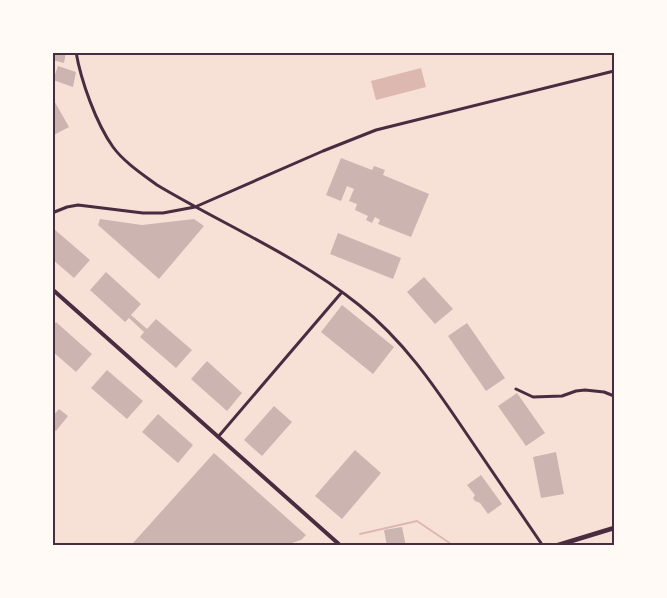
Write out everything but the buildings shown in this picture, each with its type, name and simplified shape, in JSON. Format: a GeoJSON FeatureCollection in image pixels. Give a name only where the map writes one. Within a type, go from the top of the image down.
{"type":"FeatureCollection","features":[{"type":"Feature","properties":{"kind":"main road"},"geometry":{"type":"LineString","coordinates":[[555,546],[614,528]]}},
{"type":"Feature","properties":{"kind":"street"},"geometry":{"type":"LineString","coordinates":[[76,52],[92,105],[113,146],[130,164],[145,176],[195,207],[301,266],[342,292],[386,328],[415,360],[543,546]]}},
{"type":"Feature","properties":{"kind":"street"},"geometry":{"type":"LineString","coordinates":[[52,212],[78,205],[143,213],[195,207],[376,130],[614,71]]}},
{"type":"Feature","properties":{"kind":"street"},"geometry":{"type":"LineString","coordinates":[[52,289],[341,546]]}},
{"type":"Feature","properties":{"kind":"street"},"geometry":{"type":"LineString","coordinates":[[218,437],[342,292]]}},
{"type":"Feature","properties":{"kind":"street"},"geometry":{"type":"LineString","coordinates":[[516,389],[533,397],[562,396],[573,391],[585,390],[604,392],[614,396]]}},
{"type":"Feature","properties":{"kind":"shaded area"},"geometry":{"type":"Polygon","coordinates":[[[421,68],[426,87],[376,100],[371,81],[421,68]]]}},
{"type":"Feature","properties":{"kind":"waterway"},"geometry":{"type":"LineString","coordinates":[[360,534],[417,521],[454,546]]}}]}
